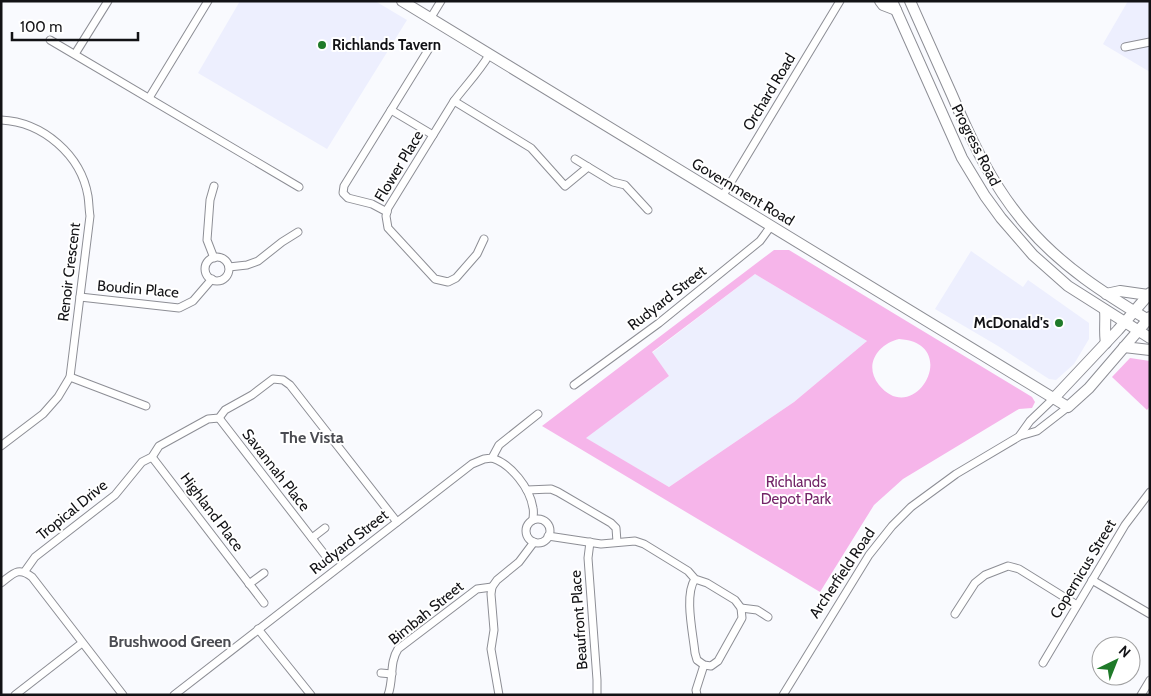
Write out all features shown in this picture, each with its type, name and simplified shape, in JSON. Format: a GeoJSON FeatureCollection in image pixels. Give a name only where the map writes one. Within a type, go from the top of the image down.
{"type":"FeatureCollection","features":[{"type":"Feature","properties":{"kind":"main road","name":"Government Road"},"geometry":{"type":"LineString","coordinates":[[402,1],[1068,407]]}},
{"type":"Feature","properties":{"kind":"main road"},"geometry":{"type":"LineString","coordinates":[[880,1],[883,5],[894,6]]}},
{"type":"Feature","properties":{"kind":"main road","name":"Progress Road"},"geometry":{"type":"LineString","coordinates":[[910,1],[980,158],[998,188],[1027,226],[1050,250],[1106,294],[1149,319]]}},
{"type":"Feature","properties":{"kind":"main road","name":"Progress Road"},"geometry":{"type":"LineString","coordinates":[[894,6],[962,158],[985,196],[1008,227],[1042,264],[1068,286],[1150,338]]}},
{"type":"Feature","properties":{"kind":"main road"},"geometry":{"type":"LineString","coordinates":[[1106,294],[1120,291],[1149,294]]}},
{"type":"Feature","properties":{"kind":"main road","name":"Archerfield Road"},"geometry":{"type":"LineString","coordinates":[[1054,398],[1149,294]]}},
{"type":"Feature","properties":{"kind":"main road"},"geometry":{"type":"LineString","coordinates":[[1105,310],[1106,322],[1104,331],[1106,343]]}},
{"type":"Feature","properties":{"kind":"main road","name":"Archerfield Road"},"geometry":{"type":"LineString","coordinates":[[1068,407],[1089,388],[1149,319]]}},
{"type":"Feature","properties":{"kind":"main road"},"geometry":{"type":"LineString","coordinates":[[1124,347],[1150,350]]}},
{"type":"Feature","properties":{"kind":"street"},"geometry":{"type":"LineString","coordinates":[[75,54],[108,1]]}},
{"type":"Feature","properties":{"kind":"street"},"geometry":{"type":"LineString","coordinates":[[149,98],[208,1]]}},
{"type":"Feature","properties":{"kind":"street"},"geometry":{"type":"LineString","coordinates":[[430,19],[441,1]]}},
{"type":"Feature","properties":{"kind":"street","name":"Orchard Road"},"geometry":{"type":"LineString","coordinates":[[722,197],[840,1]]}},
{"type":"Feature","properties":{"kind":"street"},"geometry":{"type":"LineString","coordinates":[[50,40],[299,187]]}},
{"type":"Feature","properties":{"kind":"street"},"geometry":{"type":"LineString","coordinates":[[1125,47],[1150,42]]}},
{"type":"Feature","properties":{"kind":"street"},"geometry":{"type":"LineString","coordinates":[[387,212],[372,204],[348,198],[343,193],[344,186],[430,47]]}},
{"type":"Feature","properties":{"kind":"street","name":"Flower Place"},"geometry":{"type":"LineString","coordinates":[[484,239],[478,254],[456,278],[448,282],[435,279],[388,228],[386,223],[387,212],[433,135],[454,101],[465,86],[480,71],[489,55]]}},
{"type":"Feature","properties":{"kind":"street"},"geometry":{"type":"LineString","coordinates":[[454,101],[531,148],[545,166],[565,186],[588,167]]}},
{"type":"Feature","properties":{"kind":"street"},"geometry":{"type":"LineString","coordinates":[[391,110],[433,135]]}},
{"type":"Feature","properties":{"kind":"street","name":"Renoir Crescent"},"geometry":{"type":"LineString","coordinates":[[1,120],[21,122],[43,133],[55,141],[71,158],[80,172],[88,196],[90,216],[70,377],[58,397],[43,414],[1,446]]}},
{"type":"Feature","properties":{"kind":"street"},"geometry":{"type":"LineString","coordinates":[[575,160],[613,182],[625,185],[648,210]]}},
{"type":"Feature","properties":{"kind":"street"},"geometry":{"type":"LineString","coordinates":[[214,186],[210,200],[207,240],[214,258]]}},
{"type":"Feature","properties":{"kind":"street","name":"Rudyard Street"},"geometry":{"type":"LineString","coordinates":[[574,385],[659,323],[760,241],[771,226]]}},
{"type":"Feature","properties":{"kind":"street","name":"Boudin Place"},"geometry":{"type":"LineString","coordinates":[[80,297],[180,308],[193,302],[212,279],[219,280],[225,277],[229,267],[247,265],[258,261],[298,232]]}},
{"type":"Feature","properties":{"kind":"street"},"geometry":{"type":"LineString","coordinates":[[212,279],[206,274],[208,262],[214,258],[224,260],[229,267]]}},
{"type":"Feature","properties":{"kind":"street"},"geometry":{"type":"LineString","coordinates":[[70,377],[146,406]]}},
{"type":"Feature","properties":{"kind":"street","name":"Tropical Drive"},"geometry":{"type":"LineString","coordinates":[[25,572],[35,557],[115,495],[142,462],[152,457],[159,446],[208,419],[219,418],[225,410],[252,395],[273,379],[283,380],[290,385],[397,522]]}},
{"type":"Feature","properties":{"kind":"street","name":"Archerfield Road"},"geometry":{"type":"LineString","coordinates":[[1020,436],[1030,421],[1054,398]]}},
{"type":"Feature","properties":{"kind":"street","name":"Archerfield Road"},"geometry":{"type":"LineString","coordinates":[[783,695],[869,555],[892,526],[910,508],[940,484],[1020,436],[1037,430],[1068,407]]}},
{"type":"Feature","properties":{"kind":"street"},"geometry":{"type":"LineString","coordinates":[[533,520],[533,508],[526,490],[508,466],[492,458],[499,446],[538,414]]}},
{"type":"Feature","properties":{"kind":"street","name":"Savannah Place"},"geometry":{"type":"LineString","coordinates":[[219,418],[325,556]]}},
{"type":"Feature","properties":{"kind":"street","name":"Highland Place"},"geometry":{"type":"LineString","coordinates":[[152,457],[264,603]]}},
{"type":"Feature","properties":{"kind":"street","name":"Rudyard Street"},"geometry":{"type":"LineString","coordinates":[[174,695],[472,464],[492,458]]}},
{"type":"Feature","properties":{"kind":"street"},"geometry":{"type":"LineString","coordinates":[[526,490],[551,489],[558,492],[611,523],[616,528],[617,542]]}},
{"type":"Feature","properties":{"kind":"street","name":"Copernicus Street"},"geometry":{"type":"LineString","coordinates":[[1043,663],[1125,525],[1150,492]]}},
{"type":"Feature","properties":{"kind":"street"},"geometry":{"type":"LineString","coordinates":[[533,520],[543,520],[549,527],[548,536],[542,542],[534,542],[527,536],[526,531],[529,523],[533,520]]}},
{"type":"Feature","properties":{"kind":"street"},"geometry":{"type":"LineString","coordinates":[[312,538],[325,528]]}},
{"type":"Feature","properties":{"kind":"street"},"geometry":{"type":"LineString","coordinates":[[548,536],[590,542],[635,541],[644,544],[688,571],[695,579],[708,583],[735,600],[741,608],[742,618],[718,660],[712,666],[704,666],[698,660],[695,653],[689,595],[691,585],[695,579]]}},
{"type":"Feature","properties":{"kind":"street"},"geometry":{"type":"LineString","coordinates":[[499,695],[491,649],[494,630],[492,587],[497,580],[519,562],[534,542]]}},
{"type":"Feature","properties":{"kind":"street","name":"Beaufront Place"},"geometry":{"type":"LineString","coordinates":[[590,542],[588,558],[597,695]]}},
{"type":"Feature","properties":{"kind":"street"},"geometry":{"type":"LineString","coordinates":[[955,614],[975,583],[985,575],[1008,566],[1019,569],[1077,605]]}},
{"type":"Feature","properties":{"kind":"street"},"geometry":{"type":"LineString","coordinates":[[1,583],[16,572],[25,572],[32,577],[123,695]]}},
{"type":"Feature","properties":{"kind":"street"},"geometry":{"type":"LineString","coordinates":[[249,584],[264,573]]}},
{"type":"Feature","properties":{"kind":"street"},"geometry":{"type":"LineString","coordinates":[[1092,580],[1150,614]]}},
{"type":"Feature","properties":{"kind":"street","name":"Bimbah Street"},"geometry":{"type":"LineString","coordinates":[[388,695],[392,684],[392,662],[398,649],[477,589],[492,587]]}},
{"type":"Feature","properties":{"kind":"street"},"geometry":{"type":"LineString","coordinates":[[741,608],[757,610],[768,617]]}},
{"type":"Feature","properties":{"kind":"street"},"geometry":{"type":"LineString","coordinates":[[258,629],[311,695]]}},
{"type":"Feature","properties":{"kind":"street"},"geometry":{"type":"LineString","coordinates":[[15,695],[82,643]]}},
{"type":"Feature","properties":{"kind":"street"},"geometry":{"type":"LineString","coordinates":[[697,695],[696,690],[704,666]]}},
{"type":"Feature","properties":{"kind":"street"},"geometry":{"type":"LineString","coordinates":[[381,673],[392,674]]}},
{"type":"Feature","properties":{"kind":"street"},"geometry":{"type":"LineString","coordinates":[[1141,695],[1150,680]]}},
{"type":"Feature","properties":{"kind":"shaded area"},"geometry":{"type":"Polygon","coordinates":[[[240,1],[375,1],[407,20],[327,149],[198,73],[240,1]]]}},
{"type":"Feature","properties":{"kind":"shaded area"},"geometry":{"type":"Polygon","coordinates":[[[1128,1],[1150,1],[1150,72],[1103,44],[1128,1]]]}},
{"type":"Feature","properties":{"kind":"shaded area"},"geometry":{"type":"Polygon","coordinates":[[[971,251],[1023,287],[1028,280],[1089,323],[1089,339],[1074,364],[1056,380],[1049,379],[935,309],[971,251]]]}},
{"type":"Feature","properties":{"kind":"shaded area"},"geometry":{"type":"Polygon","coordinates":[[[755,274],[867,341],[794,402],[669,487],[585,438],[669,376],[652,353],[755,274]]]}},
{"type":"Feature","properties":{"kind":"green space","name":"Richlands Depot Park"},"geometry":{"type":"Polygon","coordinates":[[[774,250],[789,250],[1032,397],[1035,402],[1032,408],[1019,409],[903,479],[874,505],[820,592],[542,426],[774,250]],[[755,274],[652,352],[669,376],[586,438],[669,487],[794,402],[867,341],[755,274]],[[899,339],[879,350],[875,356],[872,370],[879,385],[893,396],[906,397],[918,391],[926,380],[930,367],[928,354],[918,344],[899,339]]]}},
{"type":"Feature","properties":{"kind":"green space"},"geometry":{"type":"Polygon","coordinates":[[[1130,358],[1150,361],[1150,406],[1147,410],[1112,377],[1130,358]]]}},
{"type":"Feature","properties":{"kind":"place","name":"Richlands Tavern"},"geometry":{"type":"Point","coordinates":[322,45]}},
{"type":"Feature","properties":{"kind":"place","name":"McDonald's"},"geometry":{"type":"Point","coordinates":[1059,323]}},
{"type":"Feature","properties":{"kind":"district","name":"The Vista"},"geometry":{"type":"Point","coordinates":[312,437]}},
{"type":"Feature","properties":{"kind":"district","name":"Brushwood Green"},"geometry":{"type":"Point","coordinates":[170,641]}}]}
